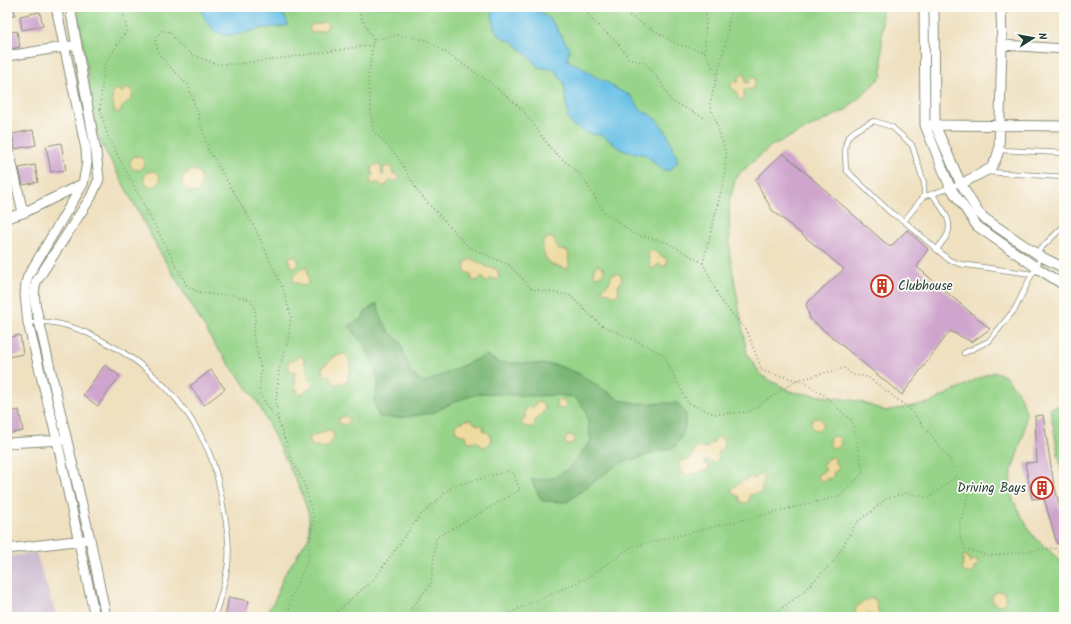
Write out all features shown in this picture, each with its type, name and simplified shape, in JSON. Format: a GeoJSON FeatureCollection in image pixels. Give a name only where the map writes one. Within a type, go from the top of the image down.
{"type":"FeatureCollection","features":[{"type":"Feature","properties":{"kind":"street"},"geometry":{"type":"LineString","coordinates":[[56,7],[86,149],[87,163],[83,184],[28,276],[25,295],[28,323],[57,440],[95,617]]}},
{"type":"Feature","properties":{"kind":"street"},"geometry":{"type":"LineString","coordinates":[[70,7],[96,152],[99,179],[90,197],[36,282],[34,296],[38,321],[90,539],[106,617]]}},
{"type":"Feature","properties":{"kind":"street"},"geometry":{"type":"LineString","coordinates":[[924,7],[924,125],[950,186],[977,226],[1034,271],[1064,285]]}},
{"type":"Feature","properties":{"kind":"street"},"geometry":{"type":"LineString","coordinates":[[934,7],[935,125],[961,184],[978,212],[984,218],[1038,255],[1064,268]]}},
{"type":"Feature","properties":{"kind":"street"},"geometry":{"type":"LineString","coordinates":[[961,184],[991,168],[999,150],[1002,45],[1001,7]]}},
{"type":"Feature","properties":{"kind":"street"},"geometry":{"type":"LineString","coordinates":[[7,56],[77,45]]}},
{"type":"Feature","properties":{"kind":"street"},"geometry":{"type":"LineString","coordinates":[[1002,45],[1064,50]]}},
{"type":"Feature","properties":{"kind":"street"},"geometry":{"type":"LineString","coordinates":[[924,125],[1064,126]]}},
{"type":"Feature","properties":{"kind":"street"},"geometry":{"type":"LineString","coordinates":[[7,142],[23,213]]}},
{"type":"Feature","properties":{"kind":"street"},"geometry":{"type":"LineString","coordinates":[[7,218],[23,213],[83,184],[99,179]]}},
{"type":"Feature","properties":{"kind":"street"},"geometry":{"type":"LineString","coordinates":[[7,443],[67,440]]}},
{"type":"Feature","properties":{"kind":"street"},"geometry":{"type":"LineString","coordinates":[[7,550],[90,539]]}},
{"type":"Feature","properties":{"kind":"lane"},"geometry":{"type":"LineString","coordinates":[[904,221],[924,196],[924,184],[912,145],[892,127],[874,122],[854,130],[846,140],[846,170],[891,213],[904,221],[949,260],[960,264],[1034,271]]}},
{"type":"Feature","properties":{"kind":"lane"},"geometry":{"type":"LineString","coordinates":[[999,150],[1064,153]]}},
{"type":"Feature","properties":{"kind":"lane"},"geometry":{"type":"LineString","coordinates":[[983,172],[1064,177]]}},
{"type":"Feature","properties":{"kind":"lane"},"geometry":{"type":"LineString","coordinates":[[924,196],[933,195],[950,186],[961,184]]}},
{"type":"Feature","properties":{"kind":"lane"},"geometry":{"type":"LineString","coordinates":[[933,195],[948,219],[949,226],[948,233],[937,250]]}},
{"type":"Feature","properties":{"kind":"lane"},"geometry":{"type":"LineString","coordinates":[[964,353],[989,341],[1015,309],[1034,271],[1038,255],[1064,226]]}},
{"type":"Feature","properties":{"kind":"lane"},"geometry":{"type":"LineString","coordinates":[[28,323],[38,321],[64,325],[93,335],[120,349],[170,390],[191,419],[207,448],[219,482],[226,522],[228,562],[222,596],[214,617]]}},
{"type":"Feature","properties":{"kind":"path"},"geometry":{"type":"LineString","coordinates":[[122,7],[127,30],[104,66],[100,109],[108,137],[187,286],[198,292],[217,295],[232,295],[251,300],[256,313],[253,333],[261,370],[259,393],[279,423]]}},
{"type":"Feature","properties":{"kind":"path"},"geometry":{"type":"LineString","coordinates":[[356,7],[373,40],[368,80],[373,130],[398,157],[418,192],[468,247],[509,265],[532,289],[569,294],[601,325],[663,354],[688,403],[714,414],[749,412],[797,380],[844,368],[853,375],[868,377],[911,410],[950,460],[956,476],[968,490],[966,504],[960,522],[960,536],[966,549],[989,556],[1054,548],[1064,554]]}},
{"type":"Feature","properties":{"kind":"path"},"geometry":{"type":"LineString","coordinates":[[583,7],[593,21],[618,43],[628,58],[645,63],[658,78],[671,101],[705,118]]}},
{"type":"Feature","properties":{"kind":"path"},"geometry":{"type":"LineString","coordinates":[[621,7],[628,15],[677,44],[705,52]]}},
{"type":"Feature","properties":{"kind":"path"},"geometry":{"type":"LineString","coordinates":[[706,7],[705,52],[717,77]]}},
{"type":"Feature","properties":{"kind":"path"},"geometry":{"type":"LineString","coordinates":[[703,262],[725,172],[726,153],[710,104],[726,42],[731,7]]}},
{"type":"Feature","properties":{"kind":"path"},"geometry":{"type":"LineString","coordinates":[[288,617],[291,598],[307,562],[314,519],[304,483],[292,460],[279,423],[276,402],[279,370],[288,340],[291,317],[283,289],[255,228],[208,149],[188,85],[159,55],[155,39],[162,30],[170,32],[178,43],[191,54],[216,64],[263,61],[372,45]]}},
{"type":"Feature","properties":{"kind":"path"},"geometry":{"type":"LineString","coordinates":[[373,40],[398,35],[428,40],[488,81],[522,109],[552,150],[582,176],[604,211],[634,234],[668,243],[703,262],[721,301],[747,331],[762,371],[804,382],[825,396],[852,421],[863,473],[840,496],[632,547],[587,578],[518,609],[504,617]]}},
{"type":"Feature","properties":{"kind":"path"},"geometry":{"type":"LineString","coordinates":[[96,107],[100,109]]}},
{"type":"Feature","properties":{"kind":"path"},"geometry":{"type":"LineString","coordinates":[[331,617],[374,579],[420,517],[453,486],[512,470],[520,490],[436,538],[431,584],[404,617]]}},
{"type":"Feature","properties":{"kind":"path"},"geometry":{"type":"LineString","coordinates":[[770,617],[803,592],[835,560],[856,523],[876,508],[884,499],[906,492],[929,498],[956,476]]}},
{"type":"Feature","properties":{"kind":"shaded area"},"geometry":{"type":"Polygon","coordinates":[[[36,553],[57,617],[7,617],[7,556],[36,553]]]}},
{"type":"Feature","properties":{"kind":"green space"},"geometry":{"type":"Polygon","coordinates":[[[77,7],[882,7],[882,76],[846,110],[771,146],[740,173],[735,181],[729,202],[730,255],[747,354],[762,376],[792,392],[858,401],[886,411],[929,403],[985,375],[996,372],[1005,376],[1018,392],[1026,411],[1024,433],[1012,470],[1010,490],[1013,500],[1032,535],[1064,564],[1064,617],[263,617],[275,600],[283,577],[309,537],[309,515],[301,491],[258,403],[215,345],[158,249],[97,135],[77,7]]]}},
{"type":"Feature","properties":{"kind":"green space"},"geometry":{"type":"Polygon","coordinates":[[[377,303],[381,317],[390,333],[401,343],[410,373],[424,383],[486,355],[500,363],[556,365],[578,373],[620,400],[637,403],[678,403],[686,415],[684,432],[675,447],[618,464],[567,502],[542,501],[531,480],[554,478],[570,467],[591,441],[586,411],[576,398],[558,395],[535,396],[481,393],[456,401],[433,413],[400,418],[379,417],[374,400],[379,381],[366,348],[349,325],[362,319],[365,312],[377,303]]]}},
{"type":"Feature","properties":{"kind":"green space"},"geometry":{"type":"Polygon","coordinates":[[[1064,405],[1064,486],[1050,408],[1064,405]]]}},
{"type":"Feature","properties":{"kind":"sand"},"geometry":{"type":"Polygon","coordinates":[[[325,22],[328,24],[327,28],[311,33],[309,28],[311,25],[325,22]]]}},
{"type":"Feature","properties":{"kind":"sand"},"geometry":{"type":"Polygon","coordinates":[[[742,74],[745,75],[745,83],[748,83],[753,77],[756,80],[753,89],[744,90],[744,97],[742,100],[739,100],[736,91],[731,88],[731,84],[734,81],[738,83],[738,79],[742,74]]]}},
{"type":"Feature","properties":{"kind":"sand"},"geometry":{"type":"Polygon","coordinates":[[[127,88],[132,89],[132,97],[120,111],[116,113],[114,109],[112,92],[116,89],[123,92],[127,88]]]}},
{"type":"Feature","properties":{"kind":"sand"},"geometry":{"type":"Polygon","coordinates":[[[134,156],[140,156],[144,160],[144,166],[140,170],[134,170],[130,166],[130,160],[134,156]]]}},
{"type":"Feature","properties":{"kind":"sand"},"geometry":{"type":"Polygon","coordinates":[[[379,164],[381,167],[382,176],[384,174],[384,167],[388,166],[392,168],[392,173],[398,175],[400,179],[396,181],[390,180],[385,186],[382,186],[379,183],[371,184],[370,178],[373,175],[371,168],[379,164]]]}},
{"type":"Feature","properties":{"kind":"sand"},"geometry":{"type":"Polygon","coordinates":[[[193,170],[198,171],[201,176],[199,193],[188,192],[182,182],[185,174],[193,170]]]}},
{"type":"Feature","properties":{"kind":"sand"},"geometry":{"type":"Polygon","coordinates":[[[152,171],[159,176],[160,179],[155,186],[152,187],[145,182],[144,179],[149,172],[152,171]]]}},
{"type":"Feature","properties":{"kind":"sand"},"geometry":{"type":"Polygon","coordinates":[[[550,237],[554,240],[559,250],[566,250],[569,254],[569,267],[566,269],[554,266],[544,255],[543,241],[550,237]]]}},
{"type":"Feature","properties":{"kind":"sand"},"geometry":{"type":"Polygon","coordinates":[[[652,249],[667,259],[667,265],[662,266],[658,264],[656,267],[651,269],[648,254],[652,249]]]}},
{"type":"Feature","properties":{"kind":"sand"},"geometry":{"type":"Polygon","coordinates":[[[291,256],[295,256],[299,262],[298,266],[295,268],[290,265],[289,259],[291,256]]]}},
{"type":"Feature","properties":{"kind":"sand"},"geometry":{"type":"Polygon","coordinates":[[[471,259],[487,267],[496,269],[499,276],[497,280],[491,278],[487,282],[484,281],[482,277],[476,281],[472,280],[471,274],[466,272],[464,266],[465,262],[471,259]]]}},
{"type":"Feature","properties":{"kind":"sand"},"geometry":{"type":"Polygon","coordinates":[[[598,265],[604,268],[604,270],[601,275],[596,277],[594,270],[598,265]]]}},
{"type":"Feature","properties":{"kind":"sand"},"geometry":{"type":"Polygon","coordinates":[[[306,266],[308,276],[307,285],[304,286],[292,281],[295,274],[306,266]]]}},
{"type":"Feature","properties":{"kind":"sand"},"geometry":{"type":"Polygon","coordinates":[[[617,273],[620,274],[622,279],[618,287],[619,294],[614,296],[603,292],[602,289],[609,283],[612,275],[617,273]]]}},
{"type":"Feature","properties":{"kind":"sand"},"geometry":{"type":"Polygon","coordinates":[[[344,354],[348,357],[351,370],[348,375],[349,381],[337,384],[333,383],[330,376],[324,376],[322,368],[332,357],[344,354]]]}},
{"type":"Feature","properties":{"kind":"sand"},"geometry":{"type":"Polygon","coordinates":[[[301,356],[304,358],[304,363],[307,367],[309,375],[308,379],[312,386],[300,395],[298,394],[297,389],[294,390],[293,387],[296,381],[293,379],[296,372],[292,373],[289,370],[288,363],[289,361],[294,361],[301,356]]]}},
{"type":"Feature","properties":{"kind":"sand"},"geometry":{"type":"Polygon","coordinates":[[[559,399],[563,399],[565,400],[565,408],[559,409],[556,406],[556,402],[559,399]]]}},
{"type":"Feature","properties":{"kind":"sand"},"geometry":{"type":"Polygon","coordinates":[[[537,402],[545,406],[545,410],[536,419],[534,427],[524,427],[521,422],[525,418],[525,410],[529,407],[533,407],[537,402]]]}},
{"type":"Feature","properties":{"kind":"sand"},"geometry":{"type":"Polygon","coordinates":[[[346,415],[350,421],[345,425],[338,422],[340,418],[346,415]]]}},
{"type":"Feature","properties":{"kind":"sand"},"geometry":{"type":"Polygon","coordinates":[[[819,418],[822,419],[822,429],[815,430],[812,429],[811,422],[812,419],[819,418]]]}},
{"type":"Feature","properties":{"kind":"sand"},"geometry":{"type":"Polygon","coordinates":[[[466,420],[472,420],[475,424],[481,425],[484,427],[483,431],[489,433],[492,441],[487,446],[483,447],[476,441],[469,442],[466,435],[459,434],[457,432],[455,426],[466,420]]]}},
{"type":"Feature","properties":{"kind":"sand"},"geometry":{"type":"Polygon","coordinates":[[[328,430],[333,431],[334,437],[328,447],[322,448],[319,446],[312,446],[309,440],[311,436],[328,430]]]}},
{"type":"Feature","properties":{"kind":"sand"},"geometry":{"type":"Polygon","coordinates":[[[568,435],[572,435],[575,441],[568,445],[565,444],[565,439],[568,435]]]}},
{"type":"Feature","properties":{"kind":"sand"},"geometry":{"type":"Polygon","coordinates":[[[833,436],[837,436],[841,442],[837,448],[833,448],[829,444],[829,440],[833,436]]]}},
{"type":"Feature","properties":{"kind":"sand"},"geometry":{"type":"Polygon","coordinates":[[[718,437],[721,437],[724,444],[718,452],[719,458],[715,463],[705,460],[705,463],[710,467],[705,471],[691,474],[682,473],[678,464],[683,460],[691,459],[693,452],[697,447],[707,448],[718,437]]]}},
{"type":"Feature","properties":{"kind":"sand"},"geometry":{"type":"Polygon","coordinates":[[[834,457],[836,459],[834,462],[838,465],[839,469],[834,472],[832,479],[827,478],[825,481],[821,481],[817,475],[826,470],[823,465],[826,460],[834,457]]]}},
{"type":"Feature","properties":{"kind":"sand"},"geometry":{"type":"Polygon","coordinates":[[[760,473],[764,478],[761,486],[763,489],[759,493],[750,495],[749,501],[746,503],[741,502],[739,496],[733,493],[732,488],[751,477],[755,479],[760,473]]]}},
{"type":"Feature","properties":{"kind":"sand"},"geometry":{"type":"Polygon","coordinates":[[[964,555],[968,557],[970,562],[976,559],[979,565],[974,567],[973,573],[967,573],[962,569],[964,555]]]}},
{"type":"Feature","properties":{"kind":"sand"},"geometry":{"type":"Polygon","coordinates":[[[996,591],[1002,591],[1006,595],[1006,601],[1002,605],[996,605],[992,601],[992,595],[996,591]]]}},
{"type":"Feature","properties":{"kind":"sand"},"geometry":{"type":"Polygon","coordinates":[[[871,598],[875,599],[879,614],[877,617],[873,617],[868,612],[868,617],[856,617],[855,609],[861,603],[871,598]]]}},
{"type":"Feature","properties":{"kind":"sand"},"geometry":{"type":"Polygon","coordinates":[[[1064,607],[1064,617],[1053,617],[1057,612],[1064,607]]]}},
{"type":"Feature","properties":{"kind":"sand"},"geometry":{"type":"Polygon","coordinates":[[[592,610],[595,610],[597,615],[596,617],[576,617],[577,614],[588,614],[592,610]]]}},
{"type":"Feature","properties":{"kind":"water"},"geometry":{"type":"Polygon","coordinates":[[[200,7],[279,7],[288,25],[263,28],[234,35],[221,34],[209,25],[200,7]]]}},
{"type":"Feature","properties":{"kind":"water"},"geometry":{"type":"Polygon","coordinates":[[[497,7],[526,8],[541,13],[548,18],[568,46],[569,51],[567,60],[631,96],[641,110],[654,117],[665,130],[670,140],[677,157],[677,163],[669,171],[660,168],[646,155],[625,151],[617,147],[603,136],[587,133],[572,125],[568,118],[564,83],[555,70],[538,67],[512,41],[501,37],[498,34],[493,24],[492,16],[492,12],[497,7]]]}},
{"type":"Feature","properties":{"kind":"building"},"geometry":{"type":"Polygon","coordinates":[[[7,7],[14,7],[15,15],[7,17],[7,7]]]}},
{"type":"Feature","properties":{"kind":"building"},"geometry":{"type":"Polygon","coordinates":[[[40,12],[43,26],[22,30],[20,16],[40,12]]]}},
{"type":"Feature","properties":{"kind":"building"},"geometry":{"type":"Polygon","coordinates":[[[17,31],[20,47],[7,50],[7,33],[17,31]]]}},
{"type":"Feature","properties":{"kind":"building"},"geometry":{"type":"Polygon","coordinates":[[[33,130],[36,145],[15,149],[12,134],[33,130]]]}},
{"type":"Feature","properties":{"kind":"building"},"geometry":{"type":"Polygon","coordinates":[[[61,143],[66,170],[51,172],[46,146],[61,143]]]}},
{"type":"Feature","properties":{"kind":"building","name":"Clubhouse"},"geometry":{"type":"Polygon","coordinates":[[[783,153],[890,247],[907,230],[928,249],[917,267],[990,329],[972,342],[950,331],[902,395],[810,319],[806,304],[844,269],[772,210],[755,180],[783,153]]]}},
{"type":"Feature","properties":{"kind":"building"},"geometry":{"type":"Polygon","coordinates":[[[35,165],[38,182],[23,185],[19,168],[35,165]]]}},
{"type":"Feature","properties":{"kind":"building"},"geometry":{"type":"Polygon","coordinates":[[[20,335],[23,354],[8,357],[7,338],[20,335]]]}},
{"type":"Feature","properties":{"kind":"building"},"geometry":{"type":"Polygon","coordinates":[[[105,365],[120,376],[98,406],[83,395],[105,365]]]}},
{"type":"Feature","properties":{"kind":"building"},"geometry":{"type":"Polygon","coordinates":[[[211,370],[225,389],[204,405],[190,386],[211,370]]]}},
{"type":"Feature","properties":{"kind":"building"},"geometry":{"type":"Polygon","coordinates":[[[19,410],[23,431],[7,434],[7,413],[19,410]]]}},
{"type":"Feature","properties":{"kind":"building","name":"Driving Bays"},"geometry":{"type":"Polygon","coordinates":[[[1043,415],[1053,479],[1064,525],[1064,542],[1057,544],[1044,498],[1032,499],[1025,463],[1037,462],[1035,416],[1043,415]]]}},
{"type":"Feature","properties":{"kind":"building"},"geometry":{"type":"Polygon","coordinates":[[[229,597],[249,601],[245,617],[225,617],[229,597]]]}},
{"type":"Feature","properties":{"kind":"place","name":"Clubhouse"},"geometry":{"type":"Point","coordinates":[882,286]}},
{"type":"Feature","properties":{"kind":"place","name":"Driving Bays"},"geometry":{"type":"Point","coordinates":[1042,488]}}]}
